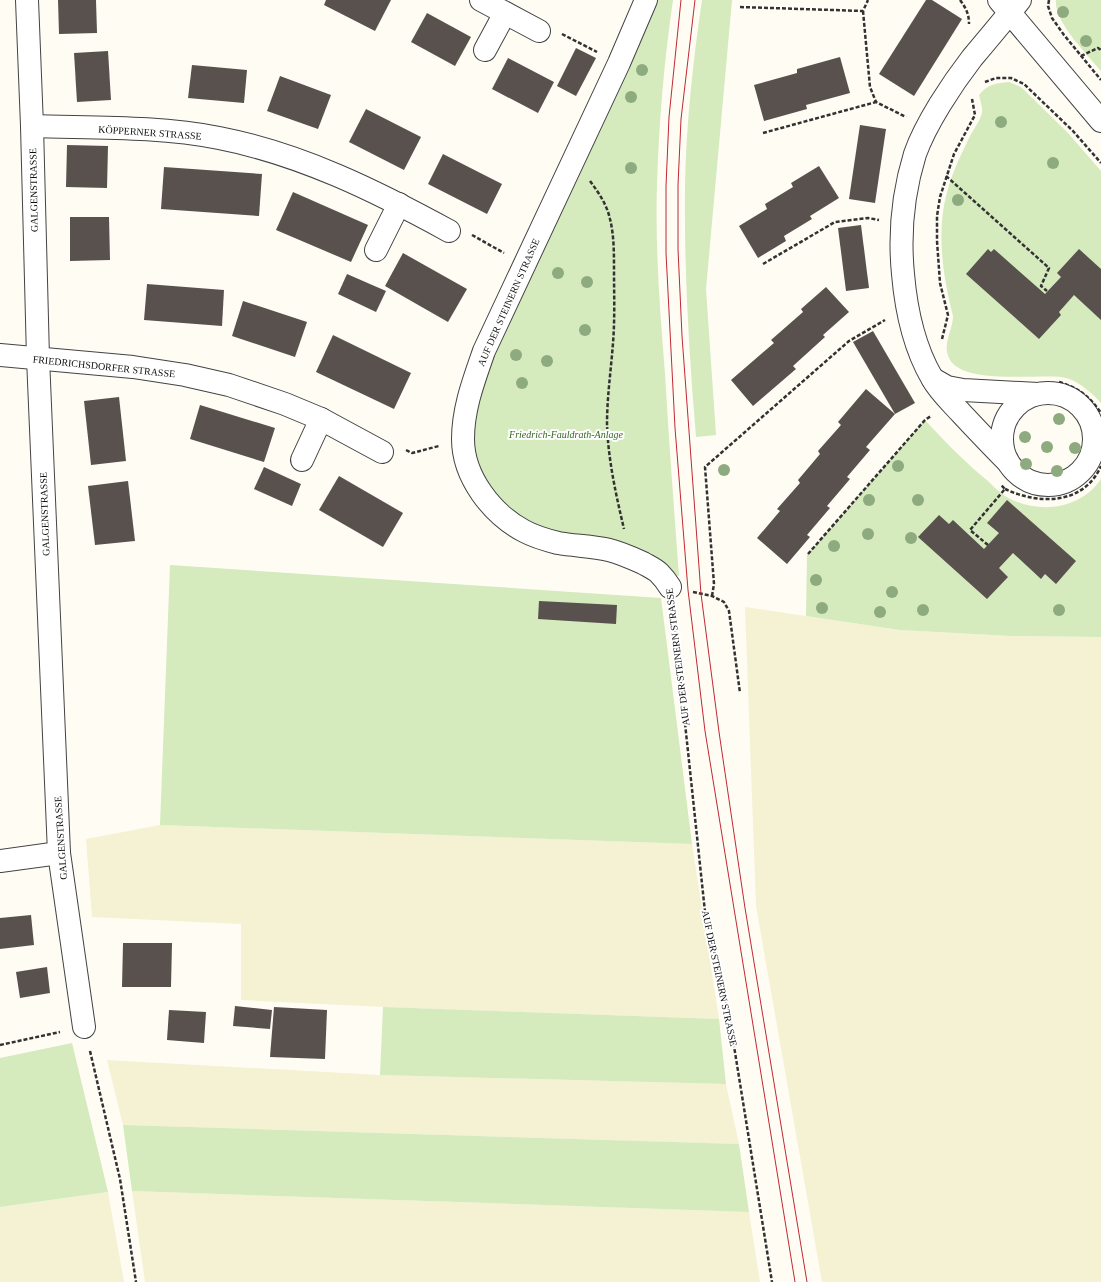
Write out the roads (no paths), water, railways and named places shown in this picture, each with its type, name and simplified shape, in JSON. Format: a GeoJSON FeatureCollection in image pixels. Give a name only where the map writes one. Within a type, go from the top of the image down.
{"type":"FeatureCollection","features":[{"type":"Feature","properties":{"kind":"street","name":"GALGENSTRASSE"},"geometry":{"type":"LineString","coordinates":[[26,0],[32,126],[38,358],[59,853],[84,1027]]}},
{"type":"Feature","properties":{"kind":"street"},"geometry":{"type":"LineString","coordinates":[[481,0],[539,31]]}},
{"type":"Feature","properties":{"kind":"street","name":"AUF DER STEINERN STRASSE"},"geometry":{"type":"LineString","coordinates":[[646,0],[619,63],[484,351],[471,387],[465,415],[463,441],[466,461],[473,480],[487,500],[504,518],[523,531],[539,538],[560,543],[609,550],[630,557],[658,572],[670,587]]}},
{"type":"Feature","properties":{"kind":"street"},"geometry":{"type":"LineString","coordinates":[[932,379],[947,387],[963,390],[1045,388],[1055,394],[1071,399],[1084,411],[1092,426],[1094,442],[1089,459],[1080,473],[1065,482],[1048,486],[1032,483],[1017,474],[1007,461],[944,395],[932,379],[921,354],[904,288],[901,253],[902,218],[907,186],[916,153],[930,123],[948,92],[1010,4],[1101,122]]}},
{"type":"Feature","properties":{"kind":"street"},"geometry":{"type":"LineString","coordinates":[[485,50],[505,13]]}},
{"type":"Feature","properties":{"kind":"street","name":"KÖPPERNER STRASSE"},"geometry":{"type":"LineString","coordinates":[[32,126],[178,132],[219,138],[269,150],[315,166],[358,184],[449,231]]}},
{"type":"Feature","properties":{"kind":"street"},"geometry":{"type":"LineString","coordinates":[[376,250],[399,204]]}},
{"type":"Feature","properties":{"kind":"street","name":"FRIEDRICHSDORFER STRASSE"},"geometry":{"type":"LineString","coordinates":[[0,355],[132,367],[184,375],[229,385],[286,404],[320,419],[382,452]]}},
{"type":"Feature","properties":{"kind":"street"},"geometry":{"type":"LineString","coordinates":[[1007,461],[1002,445],[1003,428],[1010,412],[1022,401],[1045,388]]}},
{"type":"Feature","properties":{"kind":"street"},"geometry":{"type":"LineString","coordinates":[[302,460],[320,419]]}},
{"type":"Feature","properties":{"kind":"street"},"geometry":{"type":"LineString","coordinates":[[0,860],[59,853]]}},
{"type":"Feature","properties":{"kind":"tram line"},"geometry":{"type":"LineString","coordinates":[[681,0],[669,117],[666,186],[666,253],[675,428],[688,590],[705,731],[795,1282]]}},
{"type":"Feature","properties":{"kind":"tram line"},"geometry":{"type":"LineString","coordinates":[[695,0],[681,119],[678,185],[678,249],[682,336],[701,594],[719,732],[745,908],[807,1282]]}},
{"type":"Feature","properties":{"kind":"park label","name":"Friedrich-Fauldrath-Anlage"},"geometry":{"type":"Point","coordinates":[566,434]}}]}
